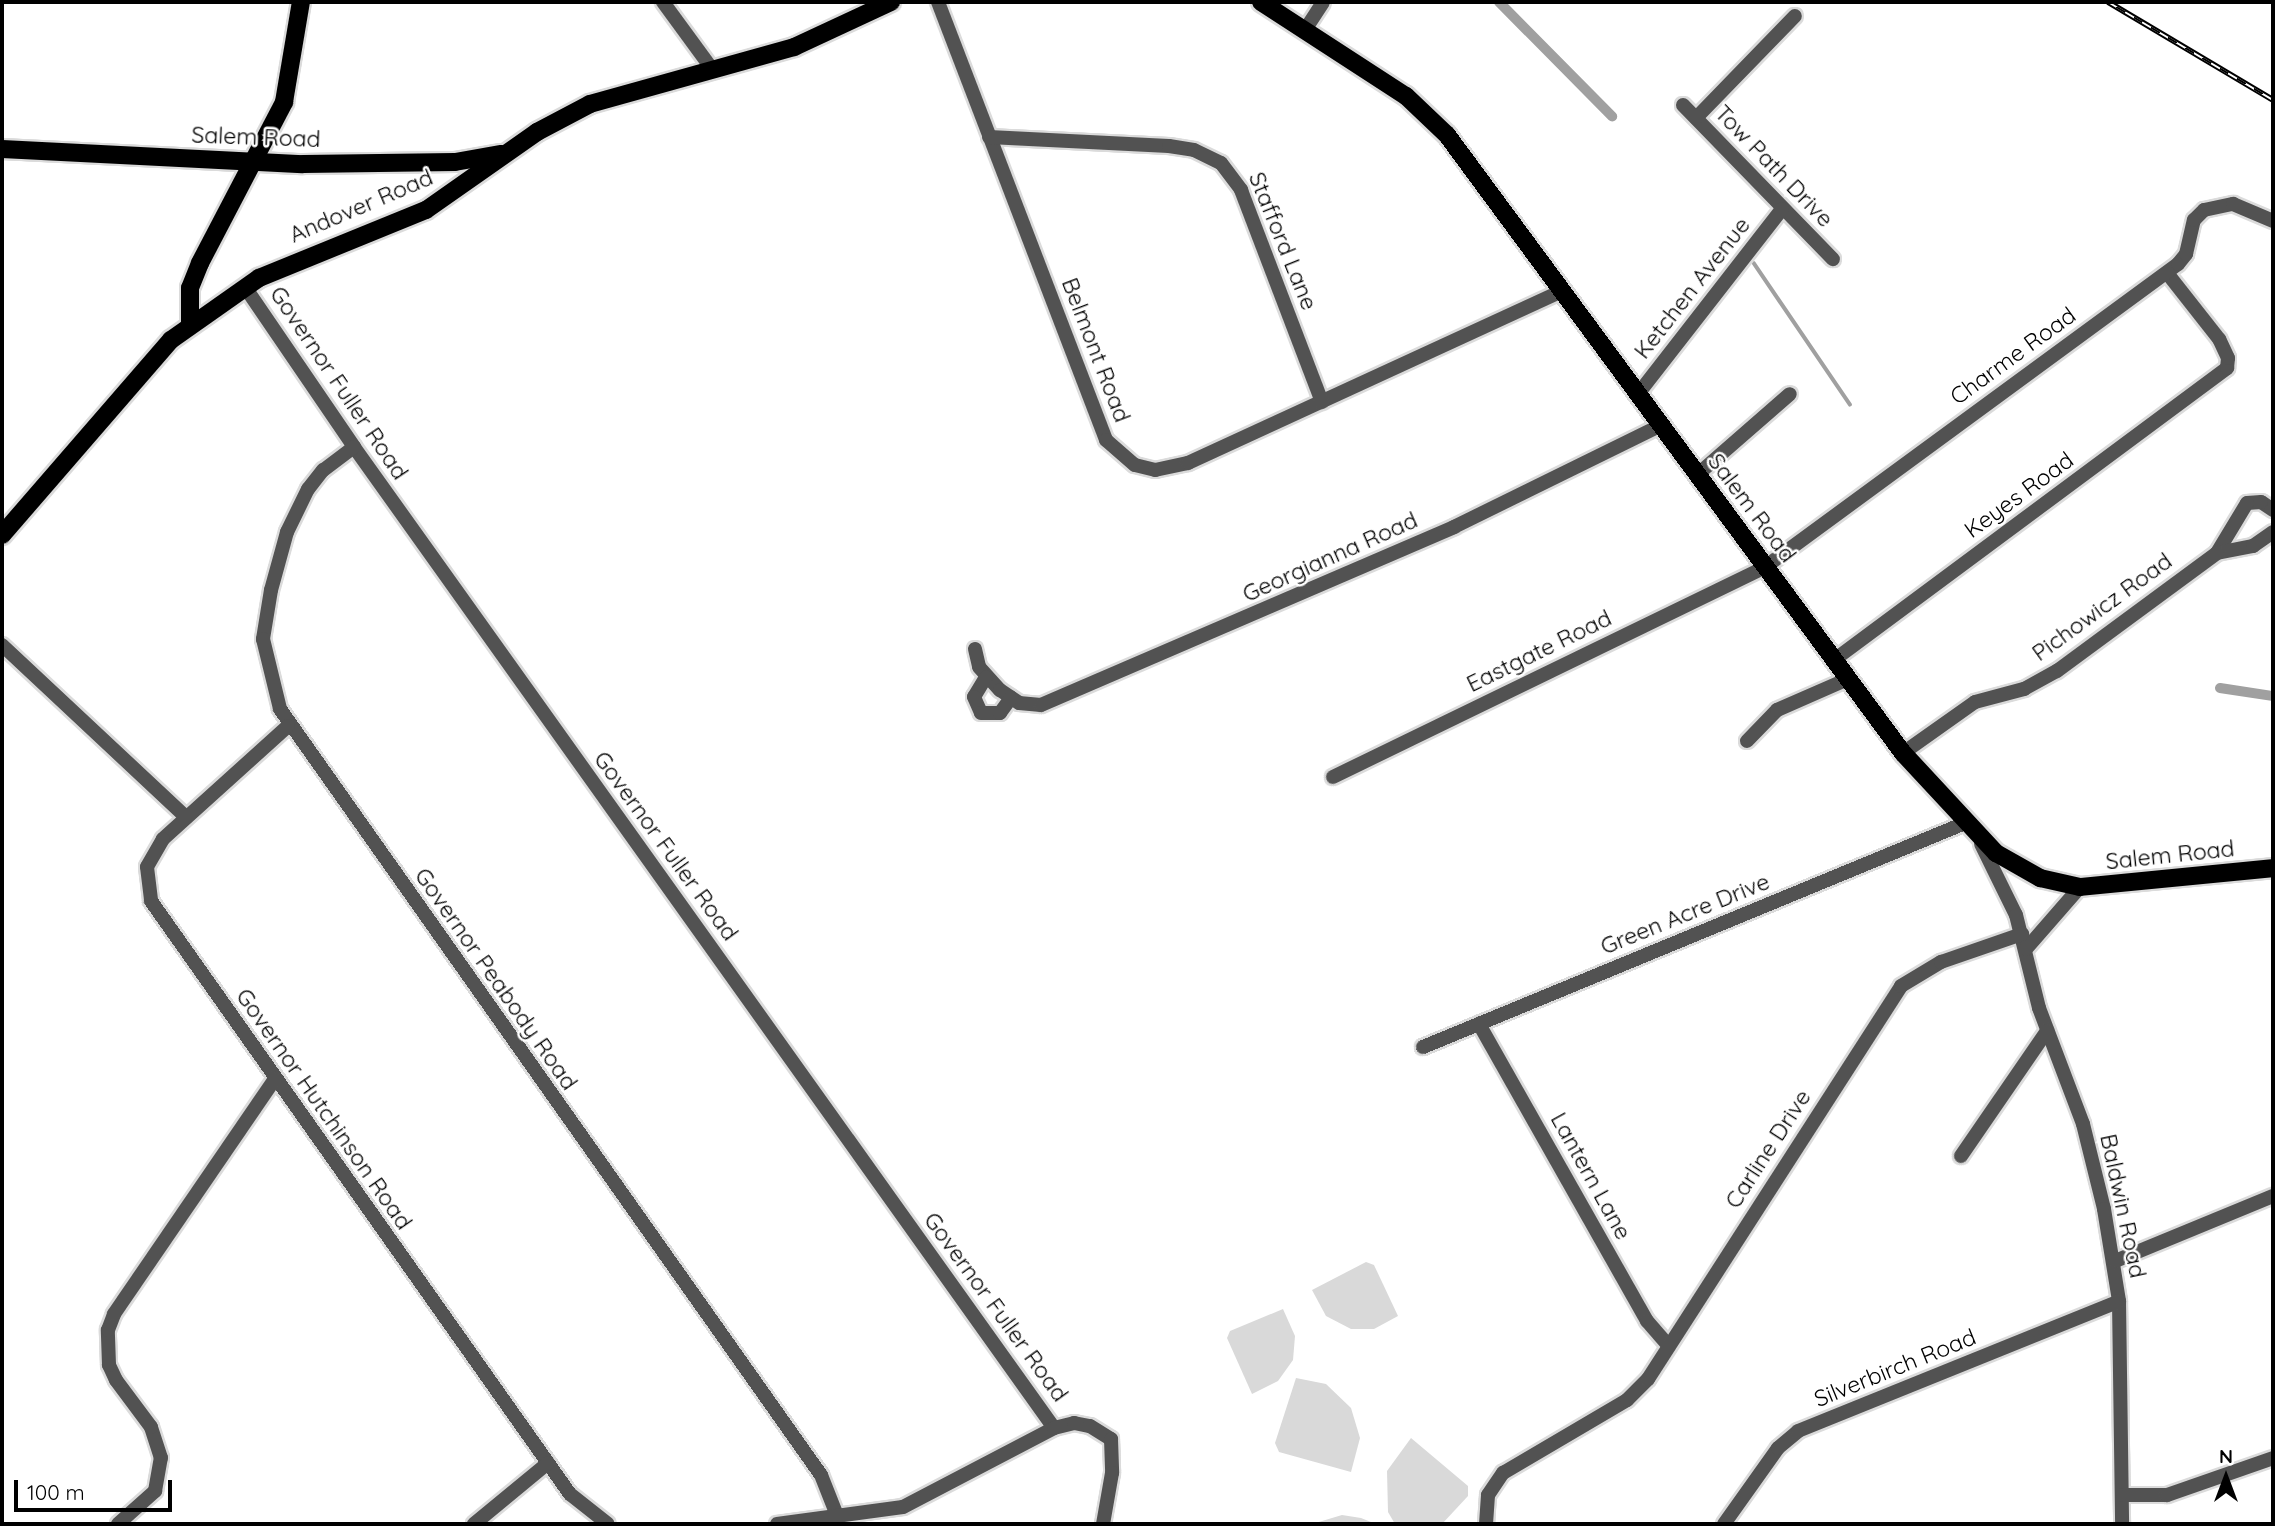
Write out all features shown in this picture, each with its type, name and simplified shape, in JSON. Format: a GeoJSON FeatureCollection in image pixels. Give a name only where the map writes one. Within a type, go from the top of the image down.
{"type":"FeatureCollection","features":[{"type":"Feature","properties":{"kind":"main road"},"geometry":{"type":"LineString","coordinates":[[190,324],[190,288],[200,263],[287,94],[301,2]]}},
{"type":"Feature","properties":{"kind":"main road","name":"Andover Road"},"geometry":{"type":"LineString","coordinates":[[2,535],[130,384],[190,324],[245,287],[289,263],[417,214],[470,181],[507,152],[550,124],[598,101],[813,40],[891,2]]}},
{"type":"Feature","properties":{"kind":"main road","name":"Salem Road"},"geometry":{"type":"LineString","coordinates":[[1261,2],[1400,92],[1437,123],[1903,752],[1967,825],[2019,868],[2052,882],[2080,887],[2273,868]]}},
{"type":"Feature","properties":{"kind":"main road","name":"Salem Road"},"geometry":{"type":"LineString","coordinates":[[2,149],[252,163],[455,162],[507,152]]}},
{"type":"Feature","properties":{"kind":"main road"},"geometry":{"type":"LineString","coordinates":[[455,162],[470,181]]}},
{"type":"Feature","properties":{"kind":"street"},"geometry":{"type":"LineString","coordinates":[[663,2],[712,69]]}},
{"type":"Feature","properties":{"kind":"street","name":"Belmont Road"},"geometry":{"type":"LineString","coordinates":[[937,2],[1102,430],[1118,455],[1146,468],[1176,467],[1562,291]]}},
{"type":"Feature","properties":{"kind":"street"},"geometry":{"type":"LineString","coordinates":[[1305,30],[1323,2]]}},
{"type":"Feature","properties":{"kind":"street"},"geometry":{"type":"LineString","coordinates":[[1696,118],[1795,16]]}},
{"type":"Feature","properties":{"kind":"street","name":"Tow Path Drive"},"geometry":{"type":"LineString","coordinates":[[1682,105],[1782,203],[1782,209],[1833,259]]}},
{"type":"Feature","properties":{"kind":"street","name":"Stafford Lane"},"geometry":{"type":"LineString","coordinates":[[989,137],[1169,146],[1194,150],[1221,163],[1241,190],[1322,402]]}},
{"type":"Feature","properties":{"kind":"street","name":"Charme Road"},"geometry":{"type":"LineString","coordinates":[[1765,567],[2167,273],[2186,254],[2194,220],[2204,210],[2233,204],[2273,221]]}},
{"type":"Feature","properties":{"kind":"street","name":"Ketchen Avenue"},"geometry":{"type":"LineString","coordinates":[[1637,394],[1782,209]]}},
{"type":"Feature","properties":{"kind":"street","name":"Keyes Road"},"geometry":{"type":"LineString","coordinates":[[1835,660],[2223,373],[2228,364],[2211,327],[2167,273]]}},
{"type":"Feature","properties":{"kind":"street","name":"Governor Fuller Road"},"geometry":{"type":"LineString","coordinates":[[245,287],[354,447],[1054,1428]]}},
{"type":"Feature","properties":{"kind":"street"},"geometry":{"type":"LineString","coordinates":[[1697,475],[1790,394]]}},
{"type":"Feature","properties":{"kind":"street","name":"Georgianna Road"},"geometry":{"type":"LineString","coordinates":[[1011,698],[1041,705],[1065,696],[1454,527],[1661,425]]}},
{"type":"Feature","properties":{"kind":"street","name":"Governor Peabody Road"},"geometry":{"type":"LineString","coordinates":[[354,447],[323,470],[300,503],[268,603],[264,657],[288,726],[821,1475],[838,1518]]}},
{"type":"Feature","properties":{"kind":"street","name":"Pichowicz Road"},"geometry":{"type":"LineString","coordinates":[[1903,752],[1975,702],[2024,689],[2057,671],[2217,553],[2247,503],[2261,502],[2273,510]]}},
{"type":"Feature","properties":{"kind":"street","name":"Pichowicz Road"},"geometry":{"type":"LineString","coordinates":[[2217,553],[2253,545],[2273,532]]}},
{"type":"Feature","properties":{"kind":"street","name":"Eastgate Road"},"geometry":{"type":"LineString","coordinates":[[1333,777],[1765,567]]}},
{"type":"Feature","properties":{"kind":"street"},"geometry":{"type":"LineString","coordinates":[[2,645],[186,817]]}},
{"type":"Feature","properties":{"kind":"street"},"geometry":{"type":"LineString","coordinates":[[975,649],[986,677],[1011,698],[1000,713],[981,713],[974,697],[986,677]]}},
{"type":"Feature","properties":{"kind":"street"},"geometry":{"type":"LineString","coordinates":[[1747,741],[1777,710],[1849,679]]}},
{"type":"Feature","properties":{"kind":"street","name":"Governor Hutchinson Road"},"geometry":{"type":"LineString","coordinates":[[288,726],[186,817],[153,852],[147,867],[151,901],[570,1494],[608,1524]]}},
{"type":"Feature","properties":{"kind":"street","name":"Baldwin Road"},"geometry":{"type":"LineString","coordinates":[[1967,825],[2000,876],[2024,941],[2047,1031],[2083,1124],[2115,1261],[2119,1301],[2122,1524]]}},
{"type":"Feature","properties":{"kind":"street","name":"Green Acre Drive"},"geometry":{"type":"LineString","coordinates":[[1423,1047],[1967,825]]}},
{"type":"Feature","properties":{"kind":"street"},"geometry":{"type":"LineString","coordinates":[[2024,941],[2080,887]]}},
{"type":"Feature","properties":{"kind":"street","name":"Carline Drive"},"geometry":{"type":"LineString","coordinates":[[1486,1524],[1486,1500],[1499,1477],[1632,1396],[1669,1346],[1896,992],[1927,968],[2024,941]]}},
{"type":"Feature","properties":{"kind":"street","name":"Lantern Lane"},"geometry":{"type":"LineString","coordinates":[[1479,1024],[1647,1321],[1669,1346]]}},
{"type":"Feature","properties":{"kind":"street"},"geometry":{"type":"LineString","coordinates":[[1961,1156],[2047,1031]]}},
{"type":"Feature","properties":{"kind":"street"},"geometry":{"type":"LineString","coordinates":[[118,1524],[155,1491],[161,1458],[151,1427],[116,1380],[109,1365],[108,1330],[114,1314],[275,1079]]}},
{"type":"Feature","properties":{"kind":"street"},"geometry":{"type":"LineString","coordinates":[[2115,1261],[2273,1196]]}},
{"type":"Feature","properties":{"kind":"street","name":"Silverbirch Road"},"geometry":{"type":"LineString","coordinates":[[1724,1524],[1778,1448],[1798,1431],[2119,1301]]}},
{"type":"Feature","properties":{"kind":"street"},"geometry":{"type":"LineString","coordinates":[[777,1524],[838,1518],[903,1507],[1054,1428],[1073,1423],[1090,1426],[1111,1439],[1112,1472],[1103,1524]]}},
{"type":"Feature","properties":{"kind":"street"},"geometry":{"type":"LineString","coordinates":[[2123,1495],[2175,1493],[2273,1458]]}},
{"type":"Feature","properties":{"kind":"street"},"geometry":{"type":"LineString","coordinates":[[474,1524],[548,1463]]}},
{"type":"Feature","properties":{"kind":"shaded area"},"geometry":{"type":"Polygon","coordinates":[[[1366,1262],[1374,1265],[1398,1316],[1374,1329],[1351,1329],[1326,1316],[1312,1290],[1366,1262]]]}},
{"type":"Feature","properties":{"kind":"shaded area"},"geometry":{"type":"Polygon","coordinates":[[[1283,1309],[1295,1336],[1293,1360],[1278,1381],[1252,1394],[1227,1338],[1230,1331],[1283,1309]]]}},
{"type":"Feature","properties":{"kind":"shaded area"},"geometry":{"type":"Polygon","coordinates":[[[1296,1378],[1326,1384],[1351,1408],[1360,1438],[1351,1472],[1279,1452],[1275,1443],[1296,1378]]]}},
{"type":"Feature","properties":{"kind":"shaded area"},"geometry":{"type":"Polygon","coordinates":[[[1411,1438],[1468,1486],[1468,1496],[1442,1524],[1395,1524],[1388,1512],[1387,1471],[1411,1438]]]}},
{"type":"Feature","properties":{"kind":"shaded area"},"geometry":{"type":"Polygon","coordinates":[[[1342,1515],[1361,1518],[1376,1524],[1312,1524],[1342,1515]]]}},
{"type":"Feature","properties":{"kind":"waterway"},"geometry":{"type":"LineString","coordinates":[[1499,2],[1612,116]]}},
{"type":"Feature","properties":{"kind":"waterway"},"geometry":{"type":"LineString","coordinates":[[1754,263],[1850,404]]}},
{"type":"Feature","properties":{"kind":"waterway"},"geometry":{"type":"LineString","coordinates":[[2220,688],[2273,696]]}},
{"type":"Feature","properties":{"kind":"railway"},"geometry":{"type":"LineString","coordinates":[[2108,2],[2273,100]]}}]}
